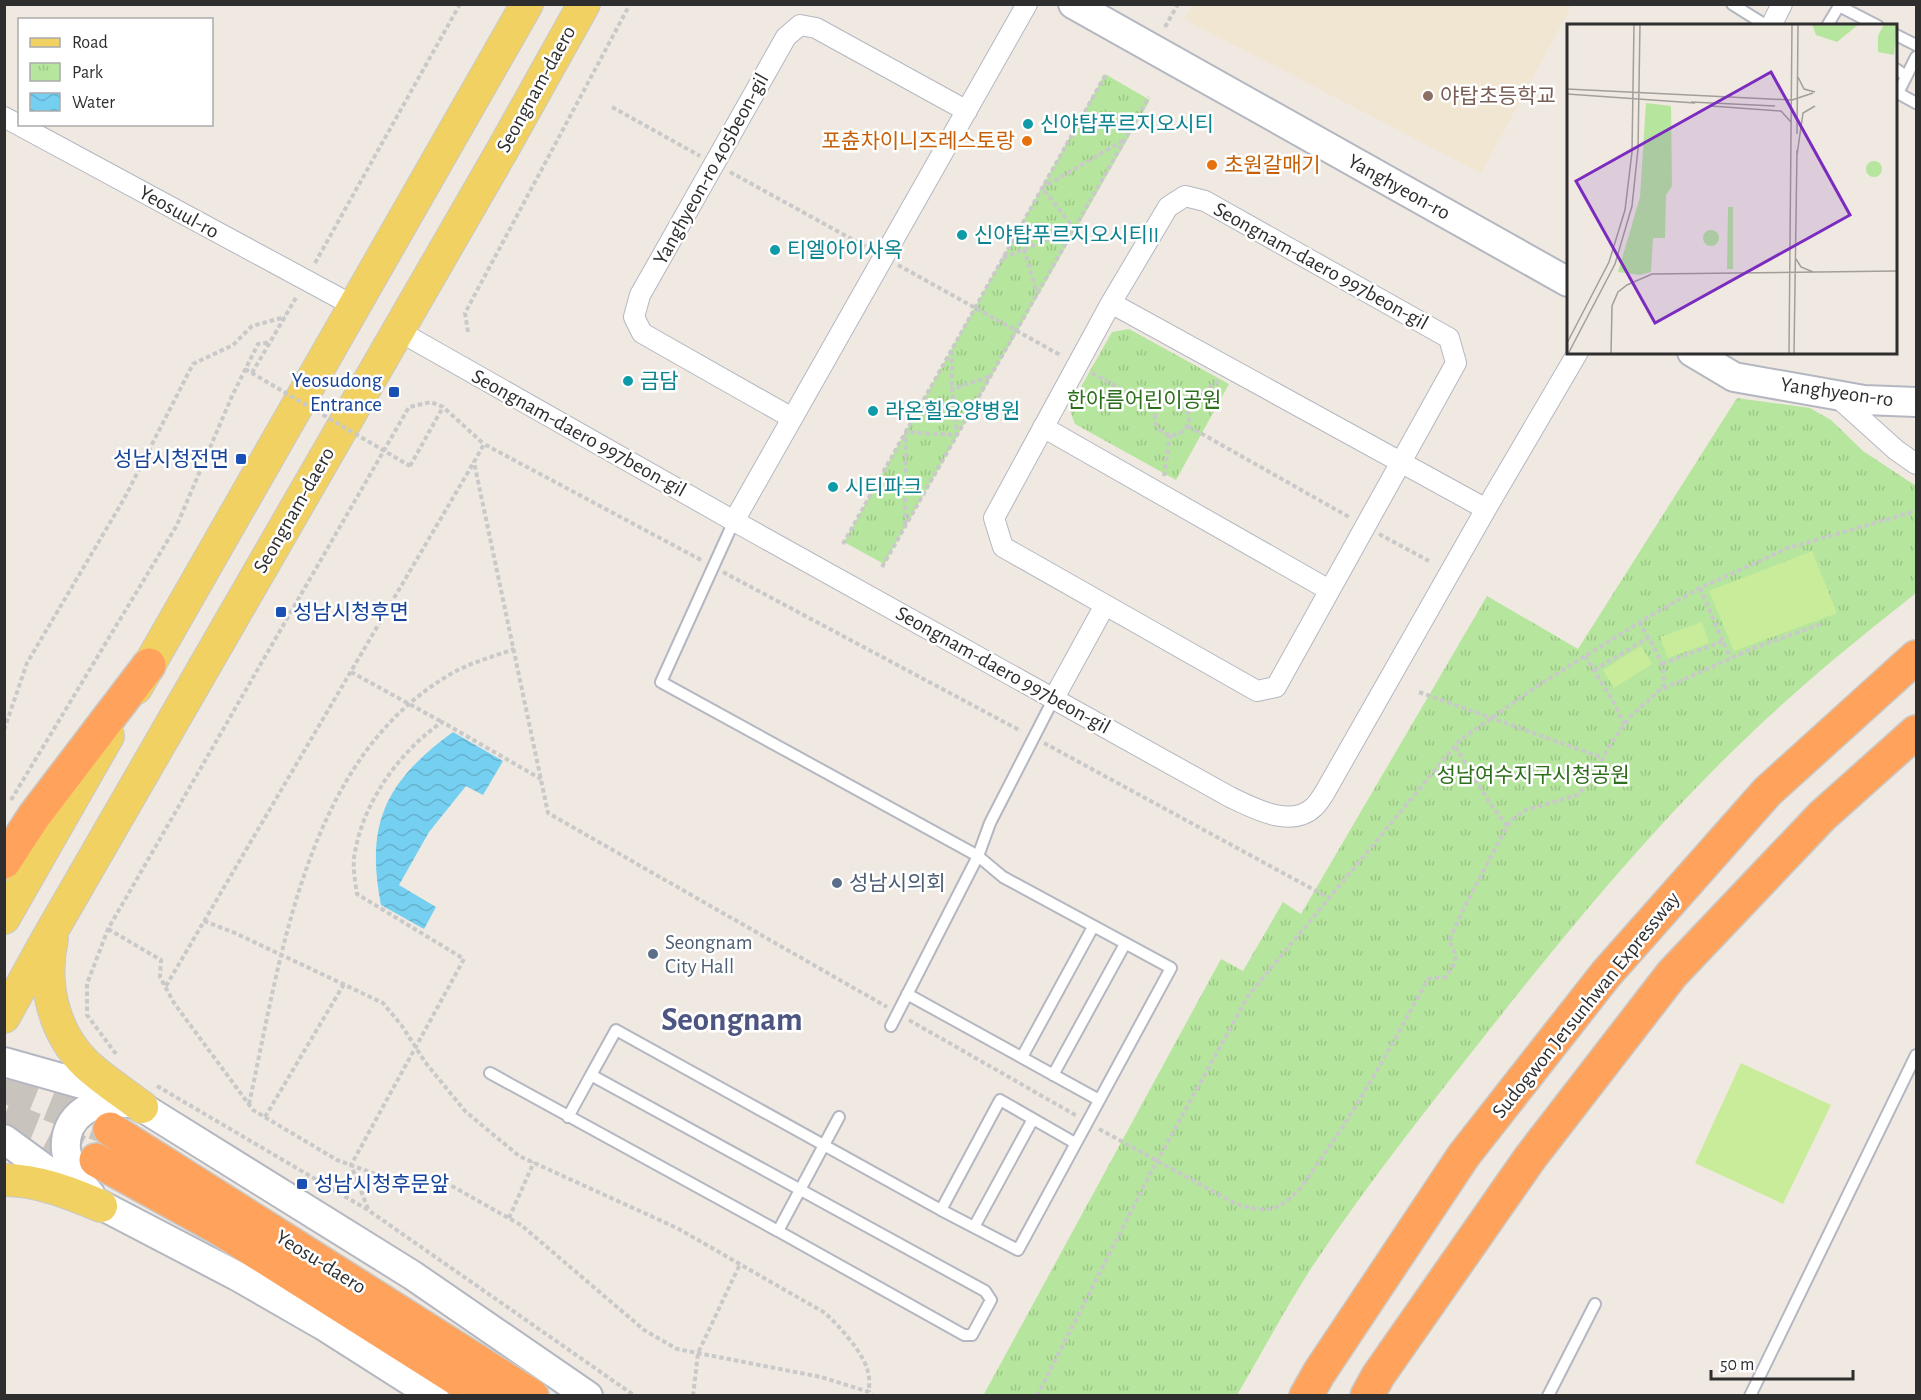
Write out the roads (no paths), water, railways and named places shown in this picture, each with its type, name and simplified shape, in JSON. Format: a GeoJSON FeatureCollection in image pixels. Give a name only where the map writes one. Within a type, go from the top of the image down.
{"type":"FeatureCollection","features":[{"type":"Feature","properties":{"kind":"highway","name":"Sudogwon Je1sunhwan Expressway"},"geometry":{"type":"LineString","coordinates":[[1306,1395],[1318,1373],[1464,1155],[1606,974],[1768,791],[1917,657]]}},
{"type":"Feature","properties":{"kind":"highway"},"geometry":{"type":"LineString","coordinates":[[4,862],[34,816],[149,665]]}},
{"type":"Feature","properties":{"kind":"highway"},"geometry":{"type":"LineString","coordinates":[[1367,1395],[1530,1158],[1672,974],[1822,816],[1917,732]]}},
{"type":"Feature","properties":{"kind":"highway","name":"Yeosu-daero"},"geometry":{"type":"LineString","coordinates":[[110,1129],[532,1395]]}},
{"type":"Feature","properties":{"kind":"highway","name":"Yeosu-daero"},"geometry":{"type":"LineString","coordinates":[[96,1160],[217,1227],[484,1395]]}},
{"type":"Feature","properties":{"kind":"main road"},"geometry":{"type":"LineString","coordinates":[[4,918],[527,4]]}},
{"type":"Feature","properties":{"kind":"main road","name":"Seongnam-daero"},"geometry":{"type":"LineString","coordinates":[[4,1017],[584,4]]}},
{"type":"Feature","properties":{"kind":"main road","name":"Yanghyeon-ro"},"geometry":{"type":"LineString","coordinates":[[1073,4],[1567,281]]}},
{"type":"Feature","properties":{"kind":"main road","name":"Yanghyeon-ro"},"geometry":{"type":"LineString","coordinates":[[1695,354],[1734,377],[1864,400],[1917,402]]}},
{"type":"Feature","properties":{"kind":"main road"},"geometry":{"type":"LineString","coordinates":[[60,916],[49,953],[47,974],[50,997],[60,1026],[73,1049],[87,1065],[145,1094],[588,1395]]}},
{"type":"Feature","properties":{"kind":"main road"},"geometry":{"type":"LineString","coordinates":[[4,1062],[82,1084],[145,1094]]}},
{"type":"Feature","properties":{"kind":"main road"},"geometry":{"type":"LineString","coordinates":[[101,1206],[84,1188],[72,1169],[66,1150],[70,1128],[75,1119],[90,1106],[145,1094]]}},
{"type":"Feature","properties":{"kind":"main road"},"geometry":{"type":"LineString","coordinates":[[4,1139],[50,1174],[101,1206],[237,1276],[324,1326],[434,1395]]}},
{"type":"Feature","properties":{"kind":"main road"},"geometry":{"type":"LineString","coordinates":[[4,1180],[50,1187],[101,1206]]}},
{"type":"Feature","properties":{"kind":"street"},"geometry":{"type":"LineString","coordinates":[[734,521],[1027,4]]}},
{"type":"Feature","properties":{"kind":"street"},"geometry":{"type":"LineString","coordinates":[[1770,24],[1782,4]]}},
{"type":"Feature","properties":{"kind":"street","name":"Yanghyeon-ro 405beon-gil"},"geometry":{"type":"LineString","coordinates":[[792,418],[642,333],[634,317],[640,295],[713,163],[786,37],[800,26],[816,28],[967,111]]}},
{"type":"Feature","properties":{"kind":"street","name":"Yeosuul-ro"},"geometry":{"type":"LineString","coordinates":[[4,117],[18,125]]}},
{"type":"Feature","properties":{"kind":"street","name":"Yeosuul-ro"},"geometry":{"type":"LineString","coordinates":[[21,126],[354,306]]}},
{"type":"Feature","properties":{"kind":"street","name":"Seongnam-daero 997beon-gil"},"geometry":{"type":"LineString","coordinates":[[1185,196],[1205,201],[1449,338],[1456,363],[1276,687],[1257,691],[1003,547],[994,518],[1111,303],[1168,207],[1185,196]]}},
{"type":"Feature","properties":{"kind":"street"},"geometry":{"type":"LineString","coordinates":[[1111,303],[1486,509]]}},
{"type":"Feature","properties":{"kind":"street","name":"Seongnam-daero 997beon-gil"},"geometry":{"type":"LineString","coordinates":[[397,330],[1222,793],[1252,808],[1285,817],[1313,808],[1325,792],[1577,354]]}},
{"type":"Feature","properties":{"kind":"street"},"geometry":{"type":"LineString","coordinates":[[1835,395],[1896,450],[1917,464]]}},
{"type":"Feature","properties":{"kind":"street"},"geometry":{"type":"LineString","coordinates":[[1043,427],[1329,590]]}},
{"type":"Feature","properties":{"kind":"street"},"geometry":{"type":"LineString","coordinates":[[1054,698],[1105,605]]}},
{"type":"Feature","properties":{"kind":"lane"},"geometry":{"type":"LineString","coordinates":[[1732,4],[1766,24]]}},
{"type":"Feature","properties":{"kind":"lane"},"geometry":{"type":"LineString","coordinates":[[1828,24],[1839,6],[1874,24]]}},
{"type":"Feature","properties":{"kind":"lane"},"geometry":{"type":"LineString","coordinates":[[1897,35],[1917,45]]}},
{"type":"Feature","properties":{"kind":"lane"},"geometry":{"type":"LineString","coordinates":[[1917,57],[1897,92],[1917,103]]}},
{"type":"Feature","properties":{"kind":"lane"},"geometry":{"type":"LineString","coordinates":[[1897,70],[1906,76]]}},
{"type":"Feature","properties":{"kind":"lane"},"geometry":{"type":"LineString","coordinates":[[568,1117],[616,1030],[1017,1250],[1171,968],[1004,877],[978,856],[661,682],[734,521]]}},
{"type":"Feature","properties":{"kind":"lane"},"geometry":{"type":"LineString","coordinates":[[891,1026],[978,856],[990,823],[1054,698]]}},
{"type":"Feature","properties":{"kind":"lane"},"geometry":{"type":"LineString","coordinates":[[1022,1057],[1093,927]]}},
{"type":"Feature","properties":{"kind":"lane"},"geometry":{"type":"LineString","coordinates":[[1053,1075],[1125,944]]}},
{"type":"Feature","properties":{"kind":"lane"},"geometry":{"type":"LineString","coordinates":[[907,994],[1099,1100]]}},
{"type":"Feature","properties":{"kind":"lane"},"geometry":{"type":"LineString","coordinates":[[1750,1395],[1917,1055]]}},
{"type":"Feature","properties":{"kind":"lane"},"geometry":{"type":"LineString","coordinates":[[490,1073],[964,1335],[972,1335],[991,1300],[985,1291],[591,1076]]}},
{"type":"Feature","properties":{"kind":"lane"},"geometry":{"type":"LineString","coordinates":[[941,1210],[1000,1100],[1075,1143]]}},
{"type":"Feature","properties":{"kind":"lane"},"geometry":{"type":"LineString","coordinates":[[778,1231],[839,1117]]}},
{"type":"Feature","properties":{"kind":"lane"},"geometry":{"type":"LineString","coordinates":[[974,1227],[1033,1119]]}},
{"type":"Feature","properties":{"kind":"lane"},"geometry":{"type":"LineString","coordinates":[[1548,1395],[1595,1304]]}},
{"type":"Feature","properties":{"kind":"water"},"geometry":{"type":"Polygon","coordinates":[[[453,732],[503,761],[483,795],[466,786],[429,832],[399,885],[436,907],[424,929],[381,905],[376,850],[379,827],[386,806],[411,768],[453,732]]]}},
{"type":"Feature","properties":{"kind":"tunnel"},"geometry":{"type":"LineString","coordinates":[[4,1086],[110,1129]]}},
{"type":"Feature","properties":{"kind":"tunnel"},"geometry":{"type":"LineString","coordinates":[[4,1117],[41,1132],[92,1158]]}},
{"type":"Feature","properties":{"kind":"place","name":"야탑초등학교"},"geometry":{"type":"Point","coordinates":[1428,96]}},
{"type":"Feature","properties":{"kind":"place","name":"신야탑푸르지오시티"},"geometry":{"type":"Point","coordinates":[1028,124]}},
{"type":"Feature","properties":{"kind":"place","name":"포츈차이니즈레스토랑"},"geometry":{"type":"Point","coordinates":[1027,141]}},
{"type":"Feature","properties":{"kind":"place","name":"초원갈매기"},"geometry":{"type":"Point","coordinates":[1212,165]}},
{"type":"Feature","properties":{"kind":"place","name":"신야탑푸르지오시티II"},"geometry":{"type":"Point","coordinates":[962,235]}},
{"type":"Feature","properties":{"kind":"place","name":"티엘아이사옥"},"geometry":{"type":"Point","coordinates":[775,250]}},
{"type":"Feature","properties":{"kind":"place","name":"금담"},"geometry":{"type":"Point","coordinates":[628,381]}},
{"type":"Feature","properties":{"kind":"place","name":"Yeosudong Entrance"},"geometry":{"type":"Point","coordinates":[394,392]}},
{"type":"Feature","properties":{"kind":"place","name":"라온힐요양병원"},"geometry":{"type":"Point","coordinates":[873,411]}},
{"type":"Feature","properties":{"kind":"place","name":"성남시청전면"},"geometry":{"type":"Point","coordinates":[241,459]}},
{"type":"Feature","properties":{"kind":"place","name":"시티파크"},"geometry":{"type":"Point","coordinates":[833,487]}},
{"type":"Feature","properties":{"kind":"place","name":"성남시청후면"},"geometry":{"type":"Point","coordinates":[281,612]}},
{"type":"Feature","properties":{"kind":"place","name":"성남시의회"},"geometry":{"type":"Point","coordinates":[837,883]}},
{"type":"Feature","properties":{"kind":"place","name":"Seongnam City Hall"},"geometry":{"type":"Point","coordinates":[653,954]}},
{"type":"Feature","properties":{"kind":"place","name":"성남시청후문앞"},"geometry":{"type":"Point","coordinates":[302,1184]}},
{"type":"Feature","properties":{"kind":"district","name":"Seongnam"},"geometry":{"type":"Point","coordinates":[732,1020]}},
{"type":"Feature","properties":{"kind":"park label","name":"한아름어린이공원"},"geometry":{"type":"Point","coordinates":[1144,400]}},
{"type":"Feature","properties":{"kind":"park label","name":"성남여수지구시청공원"},"geometry":{"type":"Point","coordinates":[1533,775]}}]}
